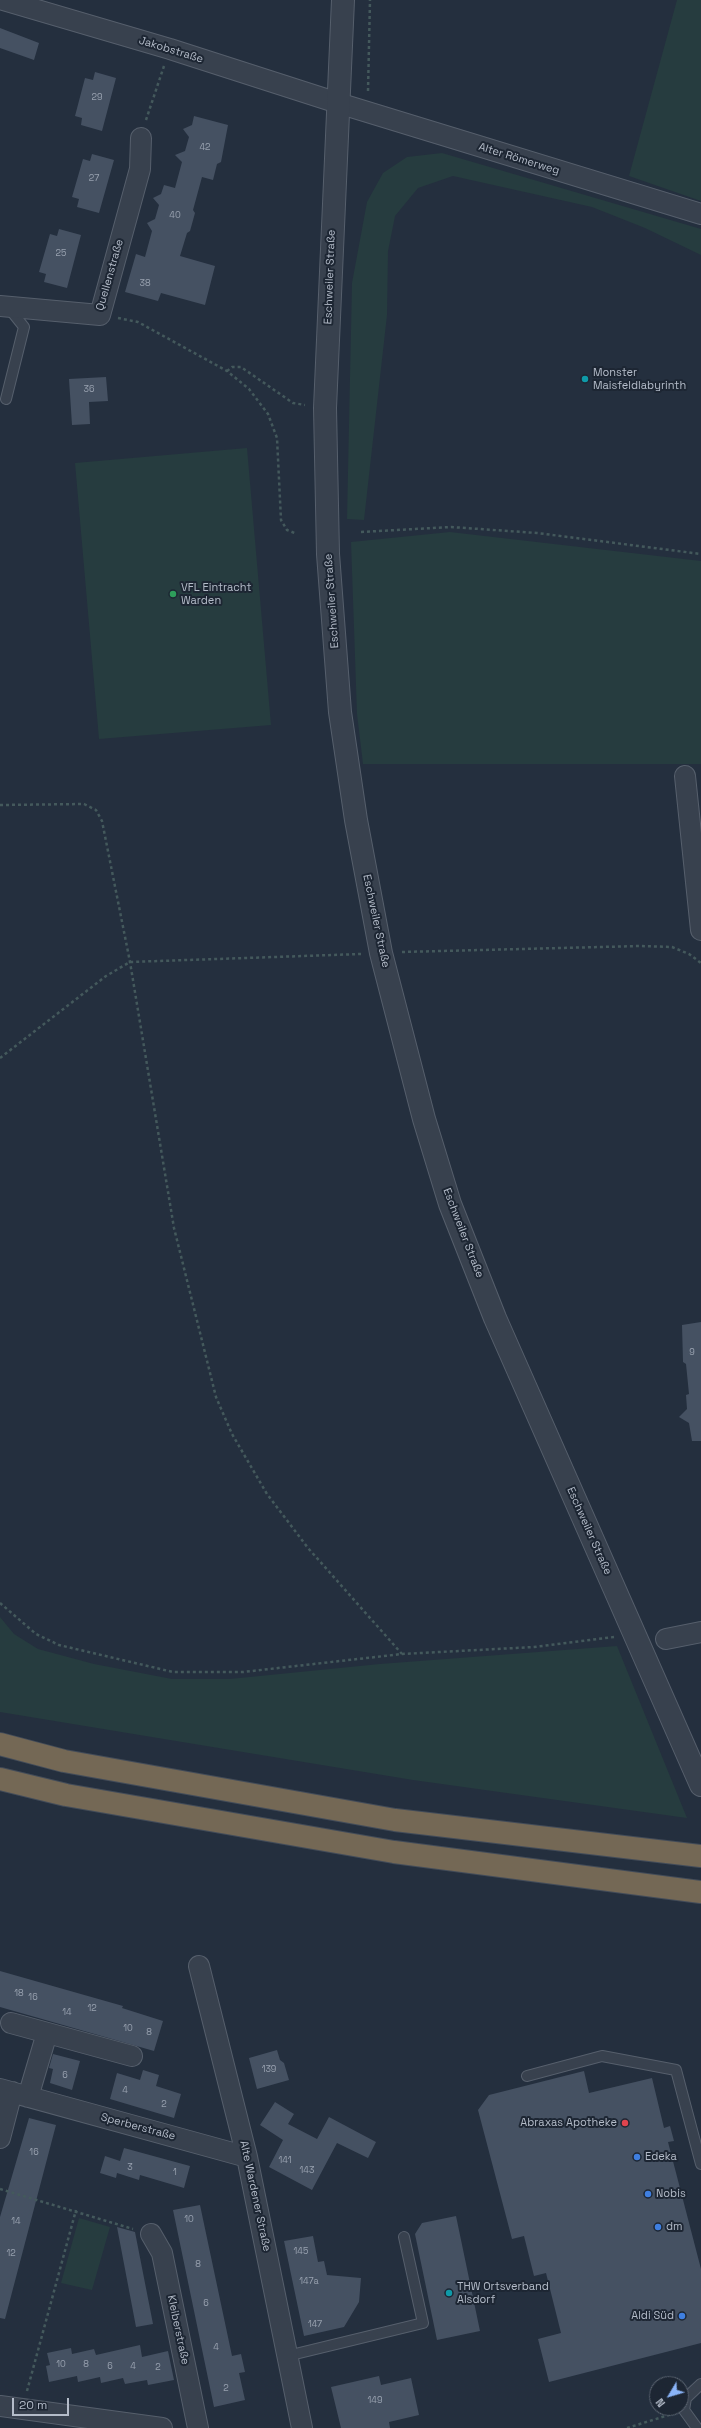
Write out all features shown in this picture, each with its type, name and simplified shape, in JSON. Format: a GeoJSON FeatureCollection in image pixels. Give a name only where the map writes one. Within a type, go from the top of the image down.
{"type":"FeatureCollection","features":[{"type":"Feature","properties":{"kind":"highway"},"geometry":{"type":"LineString","coordinates":[[0,1744],[64,1760],[395,1820],[701,1856]]}},
{"type":"Feature","properties":{"kind":"highway"},"geometry":{"type":"LineString","coordinates":[[0,1779],[66,1795],[394,1852],[701,1892]]}},
{"type":"Feature","properties":{"kind":"street","name":"Jakobstraße"},"geometry":{"type":"LineString","coordinates":[[3,0],[170,49],[338,103]]}},
{"type":"Feature","properties":{"kind":"street","name":"Eschweiler Straße"},"geometry":{"type":"LineString","coordinates":[[343,0],[325,408],[328,554],[340,712],[356,820],[381,953],[424,1119],[450,1204],[496,1318],[633,1634],[701,1785]]}},
{"type":"Feature","properties":{"kind":"street","name":"Alter Römerweg"},"geometry":{"type":"LineString","coordinates":[[338,103],[701,214]]}},
{"type":"Feature","properties":{"kind":"street","name":"Quellenstraße"},"geometry":{"type":"LineString","coordinates":[[4,307],[100,315],[140,169],[141,138]]}},
{"type":"Feature","properties":{"kind":"street"},"geometry":{"type":"LineString","coordinates":[[685,776],[701,930]]}},
{"type":"Feature","properties":{"kind":"street"},"geometry":{"type":"LineString","coordinates":[[666,1639],[701,1632]]}},
{"type":"Feature","properties":{"kind":"street","name":"Alte Wardener Straße"},"geometry":{"type":"LineString","coordinates":[[199,1966],[247,2157],[302,2428]]}},
{"type":"Feature","properties":{"kind":"street"},"geometry":{"type":"LineString","coordinates":[[11,2023],[132,2056]]}},
{"type":"Feature","properties":{"kind":"street"},"geometry":{"type":"LineString","coordinates":[[0,2138],[13,2092],[47,2033]]}},
{"type":"Feature","properties":{"kind":"street","name":"Sperberstraße"},"geometry":{"type":"LineString","coordinates":[[13,2092],[247,2157]]}},
{"type":"Feature","properties":{"kind":"street","name":"Kleiberstraße"},"geometry":{"type":"LineString","coordinates":[[151,2234],[162,2254],[198,2428]]}},
{"type":"Feature","properties":{"kind":"street"},"geometry":{"type":"LineString","coordinates":[[0,2406],[162,2428]]}},
{"type":"Feature","properties":{"kind":"lane"},"geometry":{"type":"LineString","coordinates":[[4,307],[24,327],[6,399]]}},
{"type":"Feature","properties":{"kind":"lane"},"geometry":{"type":"LineString","coordinates":[[527,2076],[602,2056],[676,2070],[701,2164]]}},
{"type":"Feature","properties":{"kind":"lane"},"geometry":{"type":"LineString","coordinates":[[287,2356],[423,2323],[404,2237]]}},
{"type":"Feature","properties":{"kind":"lane"},"geometry":{"type":"LineString","coordinates":[[689,2395],[701,2384]]}},
{"type":"Feature","properties":{"kind":"lane"},"geometry":{"type":"LineString","coordinates":[[688,2416],[697,2428]]}},
{"type":"Feature","properties":{"kind":"path"},"geometry":{"type":"LineString","coordinates":[[367,112],[370,0]]}},
{"type":"Feature","properties":{"kind":"path"},"geometry":{"type":"LineString","coordinates":[[141,138],[170,49]]}},
{"type":"Feature","properties":{"kind":"path"},"geometry":{"type":"LineString","coordinates":[[100,315],[138,322],[227,372],[249,389],[268,414],[276,438],[282,520],[287,530],[297,534]]}},
{"type":"Feature","properties":{"kind":"path"},"geometry":{"type":"LineString","coordinates":[[227,372],[232,367],[241,367],[293,403],[325,408]]}},
{"type":"Feature","properties":{"kind":"path"},"geometry":{"type":"LineString","coordinates":[[361,532],[451,527],[482,529],[560,536],[701,554]]}},
{"type":"Feature","properties":{"kind":"path"},"geometry":{"type":"LineString","coordinates":[[0,805],[71,802],[84,804],[96,810],[102,821],[130,962],[174,1228],[216,1397],[232,1434],[267,1494],[308,1548],[402,1654]]}},
{"type":"Feature","properties":{"kind":"path"},"geometry":{"type":"LineString","coordinates":[[0,1058],[106,976],[130,962],[640,946],[672,947],[689,954],[701,963]]}},
{"type":"Feature","properties":{"kind":"path"},"geometry":{"type":"LineString","coordinates":[[0,1603],[36,1634],[59,1645],[173,1672],[243,1672],[402,1654],[418,1655],[534,1647],[599,1640],[633,1634]]}},
{"type":"Feature","properties":{"kind":"path"},"geometry":{"type":"LineString","coordinates":[[0,2189],[76,2210],[151,2234]]}},
{"type":"Feature","properties":{"kind":"path"},"geometry":{"type":"LineString","coordinates":[[22,2410],[76,2210]]}},
{"type":"Feature","properties":{"kind":"path"},"geometry":{"type":"LineString","coordinates":[[627,2428],[665,2416]]}},
{"type":"Feature","properties":{"kind":"green space"},"geometry":{"type":"Polygon","coordinates":[[[677,0],[701,0],[701,201],[629,176],[677,0]]]}},
{"type":"Feature","properties":{"kind":"green space"},"geometry":{"type":"Polygon","coordinates":[[[442,153],[701,229],[701,255],[645,228],[592,207],[453,176],[418,188],[395,216],[388,251],[387,315],[364,520],[347,519],[352,283],[367,202],[383,173],[407,157],[442,153]]]}},
{"type":"Feature","properties":{"kind":"green space","name":"VFL Eintracht Warden"},"geometry":{"type":"Polygon","coordinates":[[[247,448],[271,725],[99,739],[75,463],[247,448]]]}},
{"type":"Feature","properties":{"kind":"green space"},"geometry":{"type":"Polygon","coordinates":[[[450,532],[701,561],[701,764],[363,764],[357,714],[351,542],[450,532]]]}},
{"type":"Feature","properties":{"kind":"green space"},"geometry":{"type":"Polygon","coordinates":[[[0,1617],[14,1634],[38,1649],[94,1664],[172,1679],[230,1679],[380,1664],[617,1646],[687,1818],[413,1780],[0,1712],[0,1617]]]}},
{"type":"Feature","properties":{"kind":"green space"},"geometry":{"type":"Polygon","coordinates":[[[79,2218],[110,2227],[92,2290],[61,2283],[79,2218]]]}},
{"type":"Feature","properties":{"kind":"building"},"geometry":{"type":"Polygon","coordinates":[[[0,28],[39,43],[34,60],[0,48],[0,28]]]}},
{"type":"Feature","properties":{"kind":"building"},"geometry":{"type":"Polygon","coordinates":[[[95,72],[116,78],[102,131],[81,125],[82,118],[75,116],[85,78],[93,80],[95,72]]]}},
{"type":"Feature","properties":{"kind":"building"},"geometry":{"type":"Polygon","coordinates":[[[194,116],[228,125],[221,162],[217,164],[213,180],[202,177],[193,210],[195,213],[190,231],[187,233],[180,256],[215,266],[205,305],[161,293],[158,301],[125,292],[136,254],[145,257],[152,231],[147,223],[155,219],[159,205],[153,198],[161,194],[164,185],[175,188],[182,162],[175,155],[185,151],[189,137],[183,129],[192,125],[194,116]]]}},
{"type":"Feature","properties":{"kind":"building"},"geometry":{"type":"Polygon","coordinates":[[[92,154],[114,160],[99,213],[77,207],[79,199],[72,197],[83,159],[90,161],[92,154]]]}},
{"type":"Feature","properties":{"kind":"building"},"geometry":{"type":"Polygon","coordinates":[[[59,229],[81,235],[67,288],[44,282],[46,274],[39,272],[50,234],[57,236],[59,229]]]}},
{"type":"Feature","properties":{"kind":"building"},"geometry":{"type":"Polygon","coordinates":[[[106,377],[108,401],[89,402],[90,424],[72,425],[69,379],[106,377]]]}},
{"type":"Feature","properties":{"kind":"building"},"geometry":{"type":"Polygon","coordinates":[[[701,1322],[701,1441],[692,1441],[689,1423],[679,1417],[687,1409],[686,1395],[689,1394],[686,1364],[683,1362],[682,1325],[701,1322]]]}},
{"type":"Feature","properties":{"kind":"building"},"geometry":{"type":"Polygon","coordinates":[[[0,1971],[123,2006],[122,2008],[163,2021],[154,2051],[0,2007],[0,1971]]]}},
{"type":"Feature","properties":{"kind":"building"},"geometry":{"type":"Polygon","coordinates":[[[277,2050],[280,2060],[284,2063],[289,2080],[257,2089],[249,2058],[277,2050]]]}},
{"type":"Feature","properties":{"kind":"building"},"geometry":{"type":"Polygon","coordinates":[[[53,2054],[80,2061],[72,2090],[50,2083],[53,2069],[49,2068],[53,2054]]]}},
{"type":"Feature","properties":{"kind":"building"},"geometry":{"type":"Polygon","coordinates":[[[143,2070],[159,2075],[156,2086],[181,2094],[174,2118],[110,2099],[117,2073],[140,2080],[143,2070]]]}},
{"type":"Feature","properties":{"kind":"building"},"geometry":{"type":"Polygon","coordinates":[[[584,2071],[589,2093],[652,2078],[664,2128],[670,2126],[674,2141],[668,2142],[701,2269],[701,2343],[549,2382],[538,2339],[561,2333],[546,2273],[534,2276],[524,2236],[512,2239],[478,2110],[489,2095],[584,2071]]]}},
{"type":"Feature","properties":{"kind":"building"},"geometry":{"type":"Polygon","coordinates":[[[275,2102],[294,2114],[288,2124],[317,2139],[329,2117],[376,2142],[368,2158],[337,2143],[312,2190],[269,2167],[283,2140],[260,2125],[275,2102]]]}},
{"type":"Feature","properties":{"kind":"building"},"geometry":{"type":"Polygon","coordinates":[[[29,2118],[56,2125],[5,2319],[0,2318],[0,2217],[29,2118]]]}},
{"type":"Feature","properties":{"kind":"building"},"geometry":{"type":"Polygon","coordinates":[[[124,2148],[190,2166],[184,2188],[140,2175],[139,2180],[117,2173],[116,2178],[100,2173],[105,2156],[120,2161],[124,2148]]]}},
{"type":"Feature","properties":{"kind":"building"},"geometry":{"type":"Polygon","coordinates":[[[200,2205],[232,2356],[241,2354],[245,2372],[239,2373],[245,2400],[214,2407],[173,2210],[200,2205]]]}},
{"type":"Feature","properties":{"kind":"building","name":"THW Ortsverband Alsdorf"},"geometry":{"type":"Polygon","coordinates":[[[456,2216],[480,2331],[437,2340],[415,2234],[422,2223],[456,2216]]]}},
{"type":"Feature","properties":{"kind":"building"},"geometry":{"type":"Polygon","coordinates":[[[117,2227],[135,2232],[153,2324],[136,2327],[117,2227]]]}},
{"type":"Feature","properties":{"kind":"building"},"geometry":{"type":"Polygon","coordinates":[[[313,2236],[318,2262],[324,2261],[327,2275],[361,2278],[359,2302],[344,2327],[304,2336],[284,2241],[313,2236]]]}},
{"type":"Feature","properties":{"kind":"building"},"geometry":{"type":"Polygon","coordinates":[[[140,2345],[142,2357],[168,2351],[174,2380],[148,2385],[147,2380],[125,2384],[123,2378],[101,2383],[100,2377],[78,2382],[77,2376],[49,2382],[46,2366],[50,2365],[47,2353],[71,2348],[72,2354],[94,2349],[96,2355],[140,2345]]]}},
{"type":"Feature","properties":{"kind":"building"},"geometry":{"type":"Polygon","coordinates":[[[379,2376],[381,2385],[411,2378],[419,2415],[389,2422],[390,2428],[341,2428],[331,2387],[379,2376]]]}},
{"type":"Feature","properties":{"kind":"place","name":"Monster Maisfeldlabyrinth"},"geometry":{"type":"Point","coordinates":[585,379]}},
{"type":"Feature","properties":{"kind":"place","name":"VFL Eintracht Warden"},"geometry":{"type":"Point","coordinates":[173,594]}},
{"type":"Feature","properties":{"kind":"place","name":"Abraxas Apotheke"},"geometry":{"type":"Point","coordinates":[625,2123]}},
{"type":"Feature","properties":{"kind":"place","name":"Edeka"},"geometry":{"type":"Point","coordinates":[637,2157]}},
{"type":"Feature","properties":{"kind":"place","name":"Nobis"},"geometry":{"type":"Point","coordinates":[648,2194]}},
{"type":"Feature","properties":{"kind":"place","name":"dm"},"geometry":{"type":"Point","coordinates":[658,2227]}},
{"type":"Feature","properties":{"kind":"place","name":"THW Ortsverband Alsdorf"},"geometry":{"type":"Point","coordinates":[449,2293]}},
{"type":"Feature","properties":{"kind":"place","name":"Aldi Süd"},"geometry":{"type":"Point","coordinates":[682,2316]}}]}
